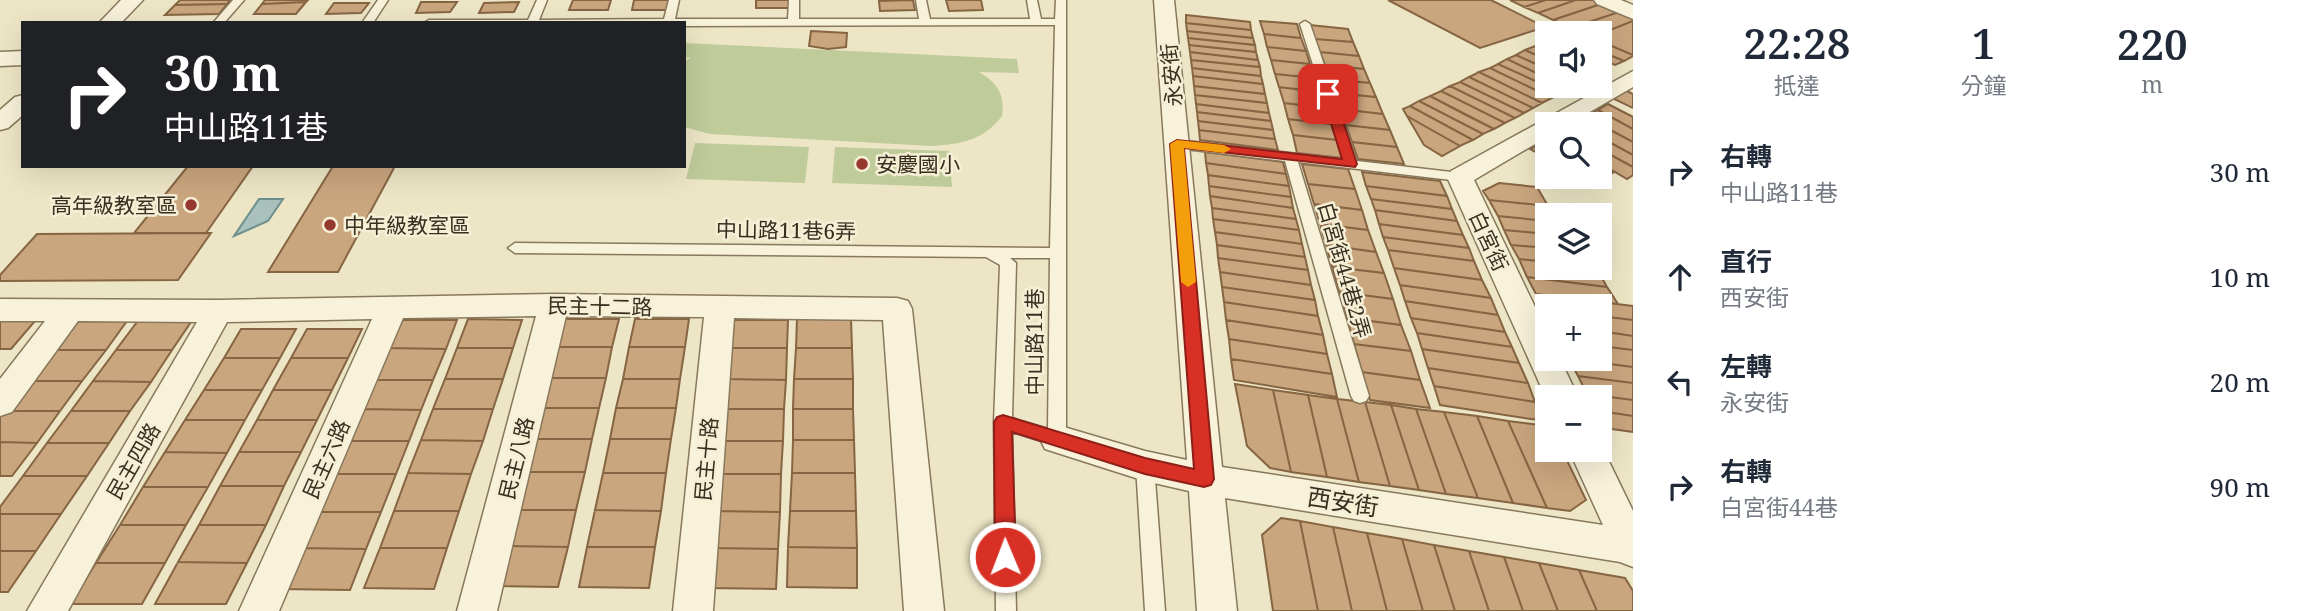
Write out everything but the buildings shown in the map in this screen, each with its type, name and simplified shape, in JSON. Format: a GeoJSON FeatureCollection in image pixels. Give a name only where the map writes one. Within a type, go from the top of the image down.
{"type":"FeatureCollection","features":[{"type":"Feature","properties":{"kind":"street"},"geometry":{"type":"LineString","coordinates":[[111,21],[133,0]]}},
{"type":"Feature","properties":{"kind":"street"},"geometry":{"type":"LineString","coordinates":[[134,21],[155,0]]}},
{"type":"Feature","properties":{"kind":"street","name":"永安街"},"geometry":{"type":"LineString","coordinates":[[1164,0],[1217,611]]}},
{"type":"Feature","properties":{"kind":"street"},"geometry":{"type":"LineString","coordinates":[[1604,0],[1633,13]]}},
{"type":"Feature","properties":{"kind":"street"},"geometry":{"type":"LineString","coordinates":[[0,59],[21,58]]}},
{"type":"Feature","properties":{"kind":"street"},"geometry":{"type":"LineString","coordinates":[[1573,112],[1633,78]]}},
{"type":"Feature","properties":{"kind":"street"},"geometry":{"type":"LineString","coordinates":[[0,123],[21,104]]}},
{"type":"Feature","properties":{"kind":"street"},"geometry":{"type":"LineString","coordinates":[[0,144],[21,126]]}},
{"type":"Feature","properties":{"kind":"street"},"geometry":{"type":"LineString","coordinates":[[1460,177],[1535,134]]}},
{"type":"Feature","properties":{"kind":"street","name":"白宮街"},"geometry":{"type":"LineString","coordinates":[[1460,177],[1556,385]]}},
{"type":"Feature","properties":{"kind":"street","name":"民主十二路"},"geometry":{"type":"LineString","coordinates":[[0,310],[218,311],[554,305],[897,309],[924,611]]}},
{"type":"Feature","properties":{"kind":"street","name":"民主八路"},"geometry":{"type":"LineString","coordinates":[[477,611],[554,305]]}},
{"type":"Feature","properties":{"kind":"street","name":"民主六路"},"geometry":{"type":"LineString","coordinates":[[259,611],[393,306]]}},
{"type":"Feature","properties":{"kind":"street","name":"民主十路"},"geometry":{"type":"LineString","coordinates":[[692,611],[720,308]]}},
{"type":"Feature","properties":{"kind":"street","name":"民主四路"},"geometry":{"type":"LineString","coordinates":[[47,611],[218,311]]}},
{"type":"Feature","properties":{"kind":"street"},"geometry":{"type":"LineString","coordinates":[[0,403],[69,312]]}},
{"type":"Feature","properties":{"kind":"street","name":"西安街"},"geometry":{"type":"LineString","coordinates":[[1057,439],[1145,466],[1204,479],[1632,548]]}},
{"type":"Feature","properties":{"kind":"street"},"geometry":{"type":"LineString","coordinates":[[1592,462],[1632,548]]}},
{"type":"Feature","properties":{"kind":"lane"},"geometry":{"type":"LineString","coordinates":[[220,21],[239,0]]}},
{"type":"Feature","properties":{"kind":"lane"},"geometry":{"type":"LineString","coordinates":[[368,21],[383,0]]}},
{"type":"Feature","properties":{"kind":"lane"},"geometry":{"type":"LineString","coordinates":[[533,21],[542,0]]}},
{"type":"Feature","properties":{"kind":"lane"},"geometry":{"type":"LineString","coordinates":[[669,21],[674,0]]}},
{"type":"Feature","properties":{"kind":"lane"},"geometry":{"type":"LineString","coordinates":[[793,22],[794,0]]}},
{"type":"Feature","properties":{"kind":"lane"},"geometry":{"type":"LineString","coordinates":[[921,0],[925,22]]}},
{"type":"Feature","properties":{"kind":"lane"},"geometry":{"type":"LineString","coordinates":[[1032,0],[1036,22]]}},
{"type":"Feature","properties":{"kind":"lane","name":"中山路11巷"},"geometry":{"type":"LineString","coordinates":[[1003,422],[1057,439],[1056,253],[1061,0]]}},
{"type":"Feature","properties":{"kind":"lane"},"geometry":{"type":"LineString","coordinates":[[686,23],[1062,22]]}},
{"type":"Feature","properties":{"kind":"lane"},"geometry":{"type":"LineString","coordinates":[[1305,23],[1351,164]]}},
{"type":"Feature","properties":{"kind":"lane"},"geometry":{"type":"LineString","coordinates":[[1177,144],[1460,177]]}},
{"type":"Feature","properties":{"kind":"lane","name":"白宮街44巷2弄"},"geometry":{"type":"LineString","coordinates":[[1290,156],[1360,396]]}},
{"type":"Feature","properties":{"kind":"lane","name":"中山路11巷6弄"},"geometry":{"type":"LineString","coordinates":[[515,248],[1056,253]]}},
{"type":"Feature","properties":{"kind":"lane"},"geometry":{"type":"LineString","coordinates":[[989,253],[1008,263],[1003,422],[1006,611]]}},
{"type":"Feature","properties":{"kind":"lane"},"geometry":{"type":"LineString","coordinates":[[1145,466],[1155,611]]}},
{"type":"Feature","properties":{"kind":"green space"},"geometry":{"type":"Polygon","coordinates":[[[686,43],[1017,59],[1019,73],[979,72],[991,80],[1001,95],[1002,116],[980,136],[953,144],[933,146],[710,134],[686,128],[686,60],[691,58],[686,57],[686,43]]]}},
{"type":"Feature","properties":{"kind":"green space"},"geometry":{"type":"Polygon","coordinates":[[[695,143],[809,147],[805,183],[686,179],[695,143]]]}},
{"type":"Feature","properties":{"kind":"green space"},"geometry":{"type":"Polygon","coordinates":[[[835,147],[949,151],[952,187],[832,183],[835,147]]]}},
{"type":"Feature","properties":{"kind":"water"},"geometry":{"type":"Polygon","coordinates":[[[259,199],[283,199],[268,221],[234,236],[259,199]]]}},
{"type":"Feature","properties":{"kind":"slow traffic"},"geometry":{"type":"LineString","coordinates":[[1188,282],[1177,144],[1224,149]]}},
{"type":"Feature","properties":{"kind":"place","name":"安慶國小"},"geometry":{"type":"Point","coordinates":[862,164]}},
{"type":"Feature","properties":{"kind":"place","name":"高年級教室區"},"geometry":{"type":"Point","coordinates":[191,205]}},
{"type":"Feature","properties":{"kind":"place","name":"中年級教室區"},"geometry":{"type":"Point","coordinates":[330,225]}},
{"type":"Feature","properties":{"kind":"route"},"geometry":{"type":"LineString","coordinates":[[1005,557],[1003,422],[1145,466],[1204,479],[1177,144],[1351,164],[1328,94]]}}]}
